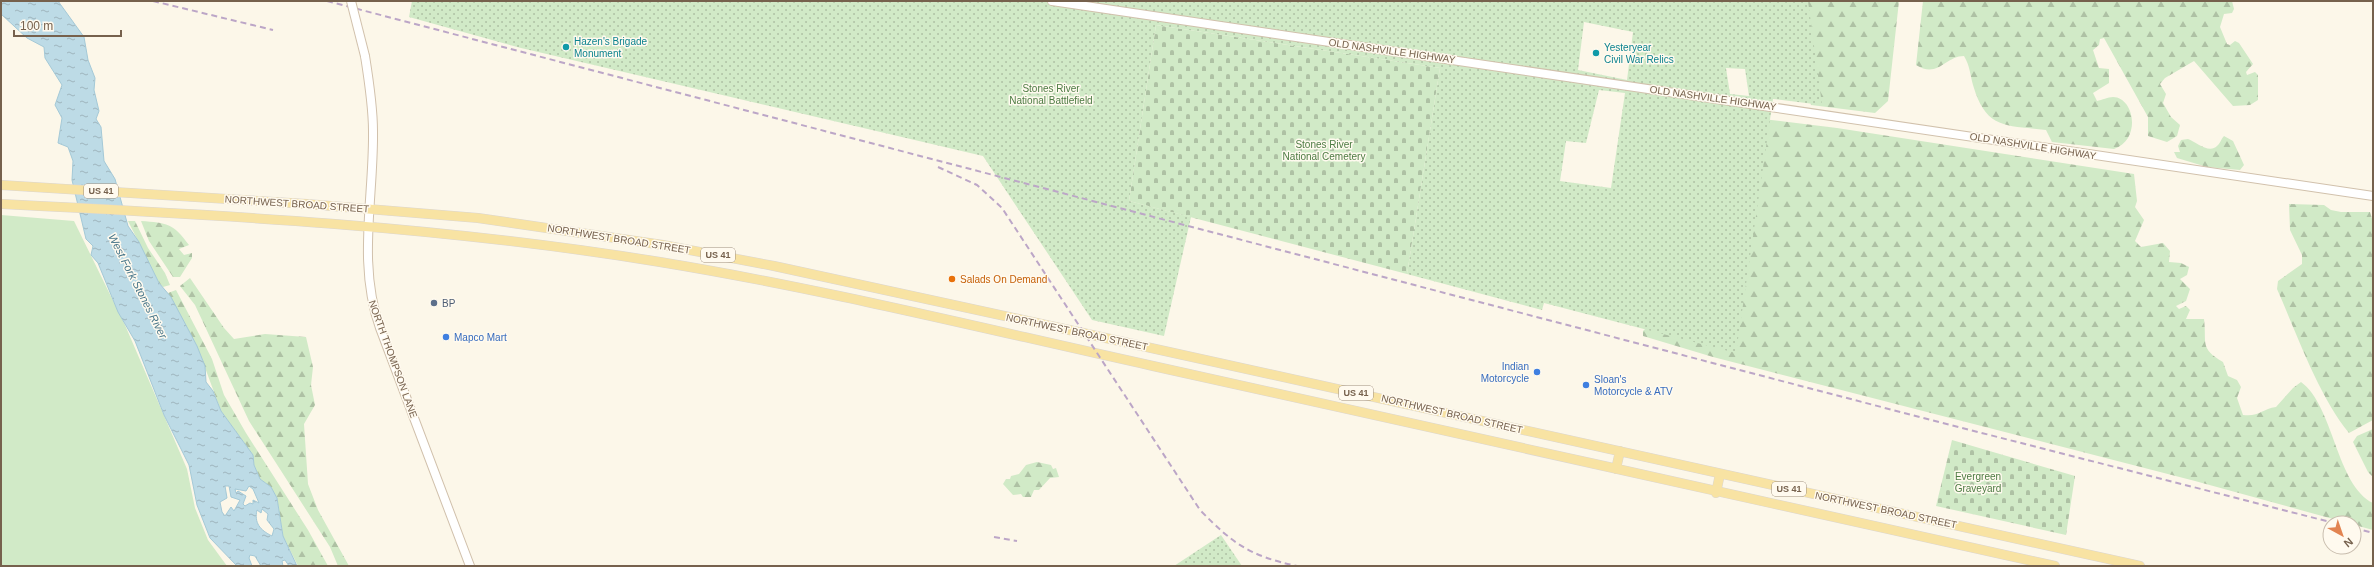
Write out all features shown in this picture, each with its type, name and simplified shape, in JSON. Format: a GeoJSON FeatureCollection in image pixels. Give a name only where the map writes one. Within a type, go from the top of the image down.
{"type":"FeatureCollection","features":[{"type":"Feature","properties":{"kind":"main road","name":"NORTH THOMPSON LANE"},"geometry":{"type":"LineString","coordinates":[[351,1],[365,56],[371,94],[373,132],[368,209],[368,276],[374,312],[470,566]]}},
{"type":"Feature","properties":{"kind":"main road","name":"OLD NASHVILLE HIGHWAY"},"geometry":{"type":"LineString","coordinates":[[1052,1],[2373,196]]}},
{"type":"Feature","properties":{"kind":"main road","name":"NORTHWEST BROAD STREET"},"geometry":{"type":"LineString","coordinates":[[1,185],[153,194],[478,218],[663,245],[774,266],[1113,339],[2140,566]]}},
{"type":"Feature","properties":{"kind":"main road","name":"NORTHWEST BROAD STREET"},"geometry":{"type":"LineString","coordinates":[[1,204],[157,211],[460,234],[660,262],[867,302],[1716,492],[2055,566]]}},
{"type":"Feature","properties":{"kind":"main road"},"geometry":{"type":"LineString","coordinates":[[589,252],[591,235]]}},
{"type":"Feature","properties":{"kind":"main road"},"geometry":{"type":"LineString","coordinates":[[660,262],[663,245]]}},
{"type":"Feature","properties":{"kind":"main road"},"geometry":{"type":"LineString","coordinates":[[771,283],[774,266]]}},
{"type":"Feature","properties":{"kind":"main road"},"geometry":{"type":"LineString","coordinates":[[867,302],[870,287]]}},
{"type":"Feature","properties":{"kind":"main road"},"geometry":{"type":"LineString","coordinates":[[1000,332],[1004,316]]}},
{"type":"Feature","properties":{"kind":"main road"},"geometry":{"type":"LineString","coordinates":[[1110,356],[1113,339]]}},
{"type":"Feature","properties":{"kind":"main road"},"geometry":{"type":"LineString","coordinates":[[1268,392],[1273,374]]}},
{"type":"Feature","properties":{"kind":"main road"},"geometry":{"type":"LineString","coordinates":[[1435,428],[1439,412]]}},
{"type":"Feature","properties":{"kind":"main road"},"geometry":{"type":"LineString","coordinates":[[1616,469],[1620,451]]}},
{"type":"Feature","properties":{"kind":"main road"},"geometry":{"type":"LineString","coordinates":[[1716,492],[1720,474]]}},
{"type":"Feature","properties":{"kind":"main road"},"geometry":{"type":"LineString","coordinates":[[1912,535],[1916,517]]}},
{"type":"Feature","properties":{"kind":"green space","name":"Stones River National Battlefield"},"geometry":{"type":"Polygon","coordinates":[[[412,1],[1808,1],[1822,105],[1773,99],[1736,353],[1544,303],[1542,310],[1407,274],[1440,68],[1156,25],[1129,201],[1191,217],[1164,336],[1092,320],[983,156],[521,48],[409,17],[412,1]],[[1584,22],[1578,70],[1627,80],[1633,32],[1584,22]],[[1726,68],[1730,94],[1749,96],[1745,69],[1726,68]],[[1599,90],[1586,143],[1566,141],[1560,181],[1611,188],[1625,93],[1599,90]]]}},
{"type":"Feature","properties":{"kind":"green space"},"geometry":{"type":"Polygon","coordinates":[[[1791,1],[1899,1],[1888,101],[1875,113],[1811,105],[1791,1]]]}},
{"type":"Feature","properties":{"kind":"green space"},"geometry":{"type":"Polygon","coordinates":[[[1923,1],[2232,1],[2234,9],[2232,13],[2224,14],[2220,27],[2227,44],[2230,45],[2235,41],[2239,43],[2253,64],[2246,72],[2247,75],[2255,72],[2258,75],[2258,100],[2250,105],[2233,106],[2194,61],[2165,78],[2160,84],[2166,94],[2163,103],[2171,117],[2180,125],[2177,136],[2167,142],[2148,136],[2148,117],[2104,38],[2100,39],[2099,45],[2093,50],[2099,68],[2109,69],[2109,83],[2093,93],[2097,101],[2113,97],[2120,99],[2126,104],[2132,119],[2132,128],[2129,137],[2123,144],[2114,149],[2052,142],[2046,130],[2009,125],[1991,118],[1978,100],[1969,67],[1964,56],[1952,59],[1941,66],[1930,70],[1916,65],[1923,1]]]}},
{"type":"Feature","properties":{"kind":"green space","name":"Stones River National Cemetery"},"geometry":{"type":"Polygon","coordinates":[[[1156,25],[1440,68],[1407,274],[1129,201],[1156,25]]]}},
{"type":"Feature","properties":{"kind":"green space"},"geometry":{"type":"Polygon","coordinates":[[[1763,119],[1837,128],[2134,174],[2137,201],[2135,207],[2144,220],[2135,241],[2141,247],[2163,243],[2170,251],[2169,262],[2181,263],[2189,267],[2187,275],[2180,279],[2190,289],[2186,301],[2176,306],[2179,309],[2186,306],[2190,310],[2186,319],[2204,319],[2207,349],[2210,353],[2223,362],[2228,376],[2237,380],[2241,387],[2237,398],[2243,415],[2253,415],[2276,407],[2293,388],[2301,382],[2312,393],[2321,408],[2351,480],[2361,494],[2373,503],[2373,530],[2362,527],[2362,515],[2322,516],[2195,481],[1713,357],[1643,336],[1643,331],[1652,323],[1763,119]]]}},
{"type":"Feature","properties":{"kind":"green space"},"geometry":{"type":"Polygon","coordinates":[[[2224,136],[2233,141],[2244,165],[2240,170],[2207,167],[2177,158],[2174,152],[2180,152],[2178,146],[2181,140],[2188,139],[2202,147],[2210,149],[2218,145],[2224,136]]]}},
{"type":"Feature","properties":{"kind":"green space"},"geometry":{"type":"Polygon","coordinates":[[[2289,204],[2324,205],[2331,210],[2341,212],[2370,212],[2373,222],[2373,420],[2349,433],[2327,401],[2318,383],[2277,289],[2278,281],[2302,264],[2302,255],[2290,230],[2289,204]]]}},
{"type":"Feature","properties":{"kind":"green space"},"geometry":{"type":"Polygon","coordinates":[[[1,215],[74,221],[125,325],[187,469],[195,508],[208,540],[227,566],[1,566],[1,215]]]}},
{"type":"Feature","properties":{"kind":"green space"},"geometry":{"type":"Polygon","coordinates":[[[128,221],[135,221],[148,248],[165,273],[170,285],[163,287],[159,283],[128,221]]]}},
{"type":"Feature","properties":{"kind":"green space"},"geometry":{"type":"Polygon","coordinates":[[[141,221],[157,222],[174,228],[189,245],[179,249],[184,255],[192,253],[192,258],[180,277],[173,277],[149,241],[141,221]]]}},
{"type":"Feature","properties":{"kind":"green space"},"geometry":{"type":"Polygon","coordinates":[[[190,278],[224,328],[234,339],[265,334],[306,337],[313,367],[311,385],[315,405],[304,424],[308,484],[318,510],[349,566],[338,566],[330,547],[249,421],[195,305],[180,286],[190,278]]]}},
{"type":"Feature","properties":{"kind":"green space"},"geometry":{"type":"Polygon","coordinates":[[[176,290],[212,359],[224,395],[246,433],[308,530],[328,566],[298,566],[283,536],[277,498],[271,487],[260,479],[254,465],[253,455],[221,411],[197,346],[168,293],[176,290]]]}},
{"type":"Feature","properties":{"kind":"green space"},"geometry":{"type":"Polygon","coordinates":[[[2373,429],[2373,477],[2368,472],[2353,442],[2357,436],[2373,429]]]}},
{"type":"Feature","properties":{"kind":"green space","name":"Evergreen Graveyard"},"geometry":{"type":"Polygon","coordinates":[[[1952,440],[2075,476],[2066,535],[1936,506],[1952,440]]]}},
{"type":"Feature","properties":{"kind":"green space"},"geometry":{"type":"Polygon","coordinates":[[[1037,462],[1051,465],[1053,469],[1056,468],[1059,477],[1050,478],[1039,490],[1034,490],[1031,497],[1023,497],[1021,494],[1013,495],[1003,484],[1006,479],[1010,479],[1011,476],[1019,474],[1026,465],[1037,462]]]}},
{"type":"Feature","properties":{"kind":"green space"},"geometry":{"type":"Polygon","coordinates":[[[1221,535],[1242,566],[1174,566],[1221,535]]]}},
{"type":"Feature","properties":{"kind":"water","name":"West Fork Stones River"},"geometry":{"type":"Polygon","coordinates":[[[1,1],[58,1],[84,37],[88,60],[95,78],[94,90],[99,111],[96,119],[101,127],[104,161],[115,179],[128,226],[139,242],[159,283],[171,297],[197,346],[205,366],[206,382],[213,391],[221,411],[253,455],[254,465],[260,479],[271,487],[277,498],[283,536],[297,566],[289,566],[285,560],[282,561],[283,566],[261,566],[255,556],[250,555],[249,558],[252,566],[237,566],[210,538],[197,505],[189,465],[164,415],[135,341],[118,312],[98,263],[91,255],[93,246],[86,239],[72,180],[73,161],[68,147],[58,143],[62,118],[55,105],[62,85],[45,58],[44,47],[27,38],[1,14],[1,1]],[[225,486],[227,498],[220,502],[222,512],[225,516],[231,507],[234,511],[240,500],[231,497],[229,486],[225,486]],[[249,486],[246,491],[235,489],[236,493],[238,491],[246,496],[243,504],[245,506],[250,503],[253,504],[253,500],[259,503],[253,489],[249,486]],[[262,509],[261,513],[257,510],[257,522],[261,529],[272,536],[274,529],[267,520],[268,514],[262,509]]]}},
{"type":"Feature","properties":{"kind":"railway"},"geometry":{"type":"LineString","coordinates":[[153,1],[273,30]]}},
{"type":"Feature","properties":{"kind":"railway"},"geometry":{"type":"LineString","coordinates":[[327,1],[1931,420],[2322,520]]}},
{"type":"Feature","properties":{"kind":"railway"},"geometry":{"type":"LineString","coordinates":[[938,167],[977,185],[1002,208],[1200,510],[1222,532],[1243,547],[1267,558],[1297,566]]}},
{"type":"Feature","properties":{"kind":"railway"},"geometry":{"type":"LineString","coordinates":[[2362,530],[2373,533]]}},
{"type":"Feature","properties":{"kind":"railway"},"geometry":{"type":"LineString","coordinates":[[994,537],[1017,541]]}},
{"type":"Feature","properties":{"kind":"place","name":"Hazen's Brigade Monument"},"geometry":{"type":"Point","coordinates":[566,47]}},
{"type":"Feature","properties":{"kind":"place","name":"Yesteryear Civil War Relics"},"geometry":{"type":"Point","coordinates":[1596,53]}},
{"type":"Feature","properties":{"kind":"place","name":"Salads On Demand"},"geometry":{"type":"Point","coordinates":[952,279]}},
{"type":"Feature","properties":{"kind":"place","name":"BP"},"geometry":{"type":"Point","coordinates":[434,303]}},
{"type":"Feature","properties":{"kind":"place","name":"Mapco Mart"},"geometry":{"type":"Point","coordinates":[446,337]}},
{"type":"Feature","properties":{"kind":"place","name":"Indian Motorcycle"},"geometry":{"type":"Point","coordinates":[1537,372]}},
{"type":"Feature","properties":{"kind":"place","name":"Sloan's Motorcycle & ATV"},"geometry":{"type":"Point","coordinates":[1586,385]}}]}
